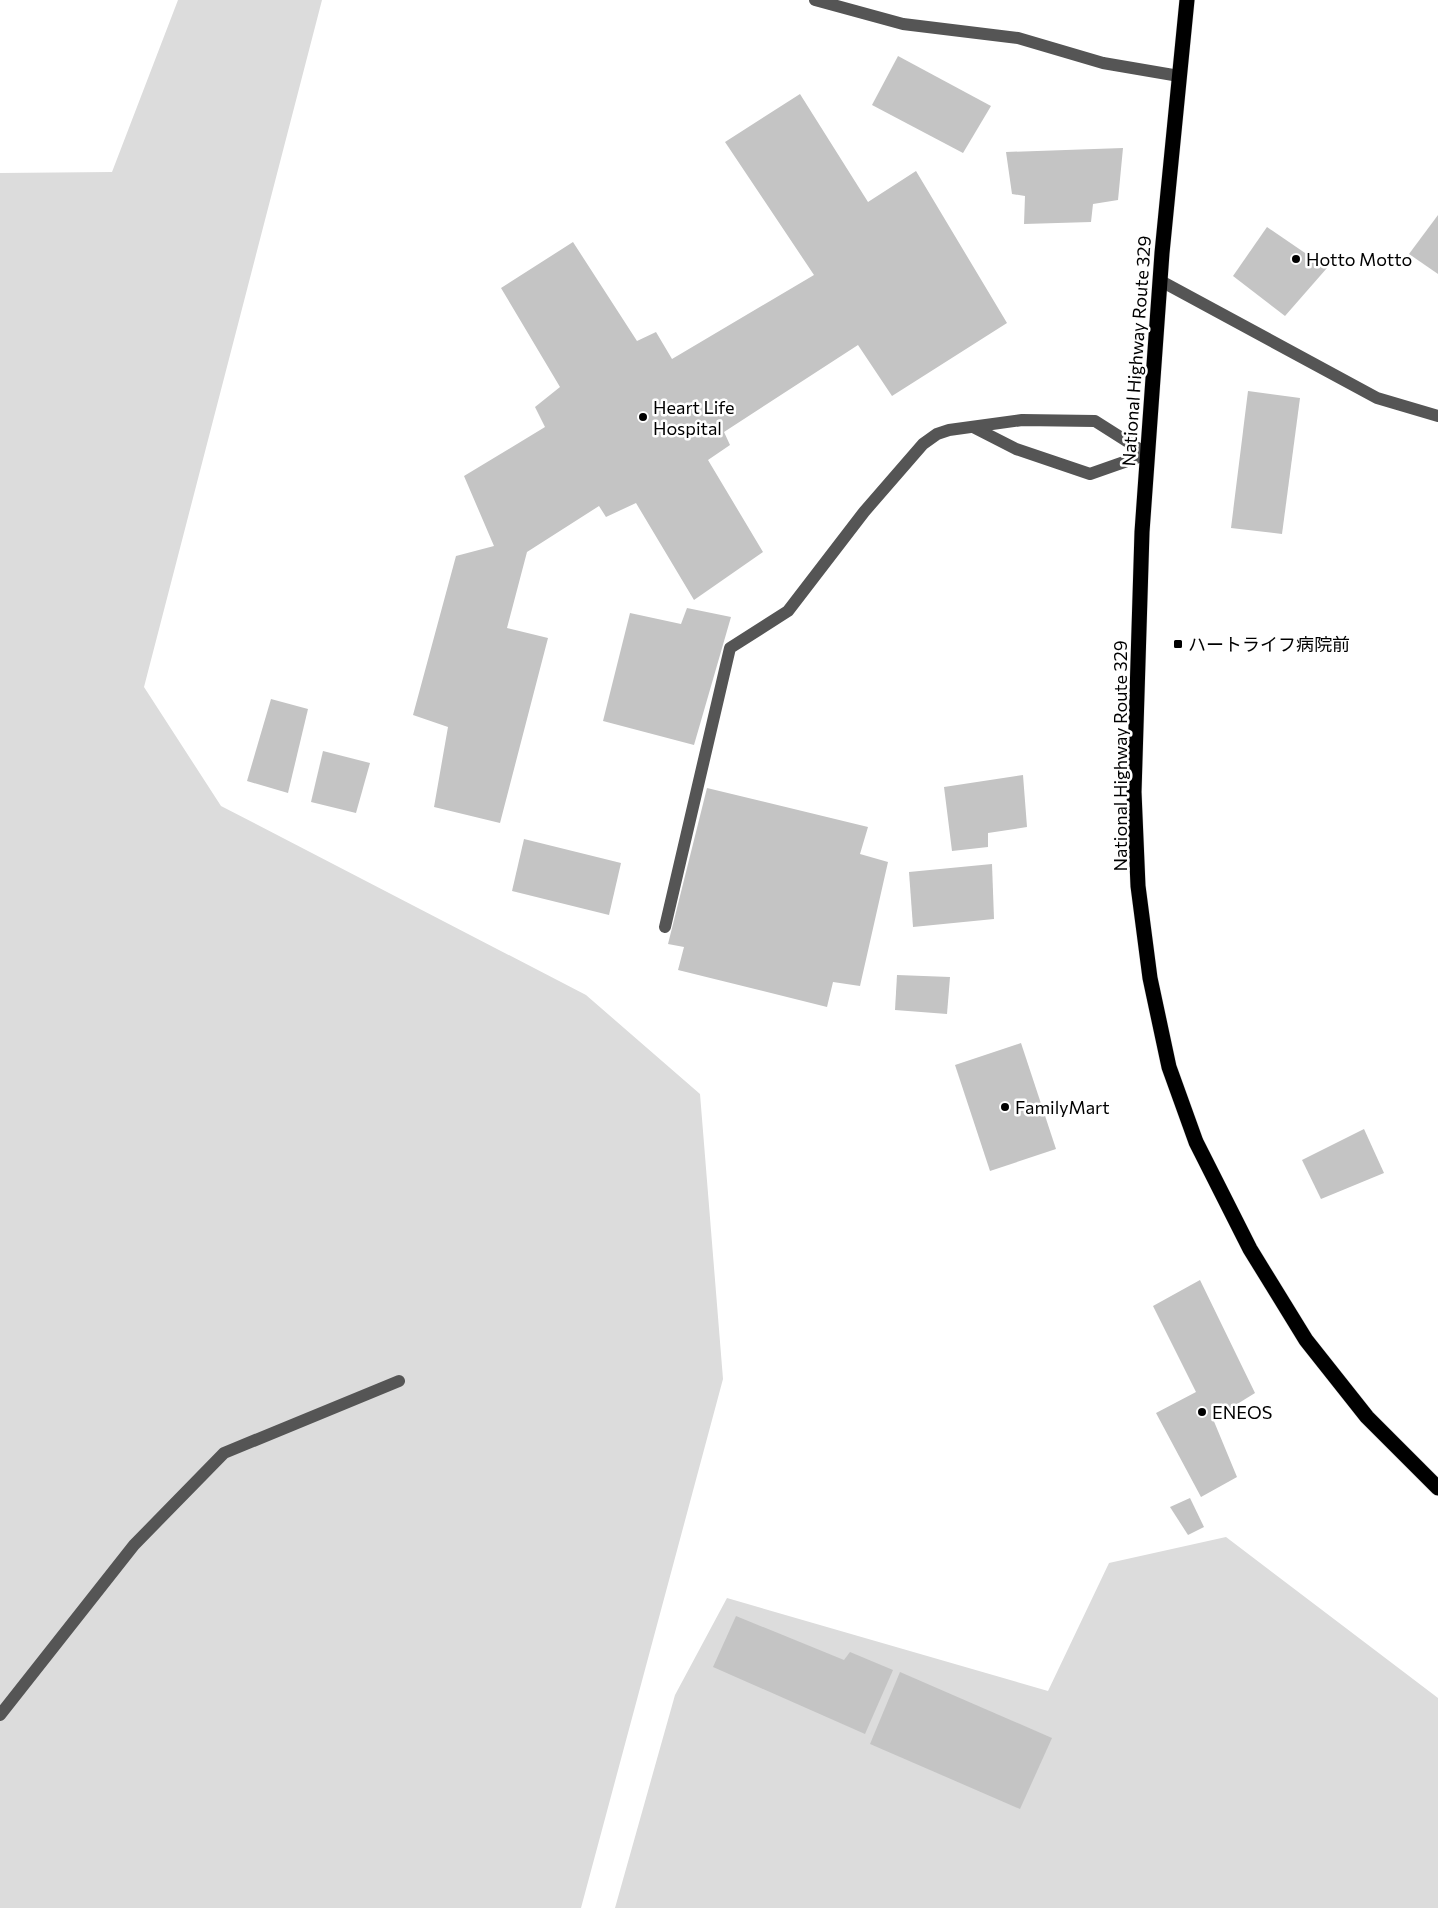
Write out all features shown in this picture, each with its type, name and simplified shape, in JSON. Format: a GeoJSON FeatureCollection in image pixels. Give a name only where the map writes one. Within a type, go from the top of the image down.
{"type":"FeatureCollection","features":[{"type":"Feature","properties":{"kind":"highway","name":"National Highway Route 329"},"geometry":{"type":"LineString","coordinates":[[1187,0],[1159,280],[1142,542],[1134,801],[1138,886],[1150,978],[1169,1067],[1196,1142],[1250,1250],[1306,1340],[1367,1417],[1438,1488]]}},
{"type":"Feature","properties":{"kind":"street"},"geometry":{"type":"LineString","coordinates":[[815,0],[903,24],[1018,38],[1103,63],[1179,76]]}},
{"type":"Feature","properties":{"kind":"street"},"geometry":{"type":"LineString","coordinates":[[1159,280],[1377,398],[1438,416]]}},
{"type":"Feature","properties":{"kind":"street"},"geometry":{"type":"LineString","coordinates":[[665,927],[730,648],[788,611],[864,512],[923,444],[937,434],[949,430],[1022,420],[1095,421],[1148,454]]}},
{"type":"Feature","properties":{"kind":"street"},"geometry":{"type":"LineString","coordinates":[[973,427],[1016,449],[1090,474],[1148,454]]}},
{"type":"Feature","properties":{"kind":"street"},"geometry":{"type":"LineString","coordinates":[[0,1715],[134,1545],[224,1453],[399,1381]]}},
{"type":"Feature","properties":{"kind":"shaded area"},"geometry":{"type":"Polygon","coordinates":[[[178,0],[322,0],[144,687],[221,806],[586,995],[700,1094],[723,1379],[581,1908],[0,1908],[0,173],[112,172],[178,0]]]}},
{"type":"Feature","properties":{"kind":"shaded area"},"geometry":{"type":"Polygon","coordinates":[[[1226,1537],[1438,1698],[1438,1908],[615,1908],[675,1695],[727,1598],[1048,1691],[1109,1563],[1226,1537]]]}},
{"type":"Feature","properties":{"kind":"building"},"geometry":{"type":"Polygon","coordinates":[[[898,56],[991,106],[963,153],[872,105],[898,56]]]}},
{"type":"Feature","properties":{"kind":"building"},"geometry":{"type":"Polygon","coordinates":[[[800,94],[868,202],[916,171],[1007,323],[892,396],[858,345],[724,432],[730,445],[708,460],[763,552],[694,600],[636,503],[606,517],[599,506],[527,552],[507,628],[548,638],[500,823],[434,807],[448,727],[413,715],[456,556],[494,546],[464,476],[545,427],[535,407],[560,387],[501,288],[573,242],[637,341],[656,332],[672,359],[814,275],[725,142],[800,94]]]}},
{"type":"Feature","properties":{"kind":"building"},"geometry":{"type":"Polygon","coordinates":[[[1123,148],[1118,200],[1093,204],[1091,222],[1024,224],[1025,196],[1012,194],[1006,152],[1123,148]]]}},
{"type":"Feature","properties":{"kind":"building"},"geometry":{"type":"Polygon","coordinates":[[[1438,215],[1438,274],[1409,254],[1438,215]]]}},
{"type":"Feature","properties":{"kind":"building"},"geometry":{"type":"Polygon","coordinates":[[[1267,227],[1327,268],[1285,316],[1233,276],[1267,227]]]}},
{"type":"Feature","properties":{"kind":"building"},"geometry":{"type":"Polygon","coordinates":[[[1248,391],[1300,398],[1282,534],[1231,528],[1248,391]]]}},
{"type":"Feature","properties":{"kind":"building"},"geometry":{"type":"Polygon","coordinates":[[[687,608],[731,617],[694,745],[603,721],[630,613],[681,624],[687,608]]]}},
{"type":"Feature","properties":{"kind":"building"},"geometry":{"type":"Polygon","coordinates":[[[271,699],[308,709],[288,793],[247,781],[271,699]]]}},
{"type":"Feature","properties":{"kind":"building"},"geometry":{"type":"Polygon","coordinates":[[[323,751],[370,763],[356,813],[311,802],[323,751]]]}},
{"type":"Feature","properties":{"kind":"building"},"geometry":{"type":"Polygon","coordinates":[[[1023,775],[1027,827],[988,833],[988,847],[952,851],[944,787],[1023,775]]]}},
{"type":"Feature","properties":{"kind":"building"},"geometry":{"type":"Polygon","coordinates":[[[707,788],[868,827],[860,854],[888,862],[860,986],[833,982],[827,1007],[678,970],[684,947],[668,944],[707,788]]]}},
{"type":"Feature","properties":{"kind":"building"},"geometry":{"type":"Polygon","coordinates":[[[524,839],[621,863],[609,915],[512,891],[524,839]]]}},
{"type":"Feature","properties":{"kind":"building"},"geometry":{"type":"Polygon","coordinates":[[[992,864],[994,919],[913,927],[909,872],[992,864]]]}},
{"type":"Feature","properties":{"kind":"building"},"geometry":{"type":"Polygon","coordinates":[[[897,975],[950,977],[947,1014],[895,1010],[897,975]]]}},
{"type":"Feature","properties":{"kind":"building","name":"FamilyMart"},"geometry":{"type":"Polygon","coordinates":[[[1021,1043],[1056,1149],[990,1171],[955,1065],[1021,1043]]]}},
{"type":"Feature","properties":{"kind":"building"},"geometry":{"type":"Polygon","coordinates":[[[1364,1129],[1384,1173],[1321,1199],[1302,1160],[1364,1129]]]}},
{"type":"Feature","properties":{"kind":"building"},"geometry":{"type":"Polygon","coordinates":[[[1200,1280],[1255,1393],[1213,1419],[1237,1477],[1201,1497],[1156,1413],[1196,1392],[1153,1306],[1200,1280]]]}},
{"type":"Feature","properties":{"kind":"building"},"geometry":{"type":"Polygon","coordinates":[[[1190,1498],[1204,1527],[1188,1535],[1170,1507],[1190,1498]]]}},
{"type":"Feature","properties":{"kind":"building"},"geometry":{"type":"Polygon","coordinates":[[[736,1616],[844,1660],[850,1652],[893,1670],[865,1734],[713,1667],[736,1616]]]}},
{"type":"Feature","properties":{"kind":"building"},"geometry":{"type":"Polygon","coordinates":[[[900,1672],[1052,1738],[1020,1809],[870,1744],[900,1672]]]}},
{"type":"Feature","properties":{"kind":"place","name":"Hotto Motto"},"geometry":{"type":"Point","coordinates":[1296,259]}},
{"type":"Feature","properties":{"kind":"place","name":"Heart Life Hospital"},"geometry":{"type":"Point","coordinates":[643,417]}},
{"type":"Feature","properties":{"kind":"place","name":"ハートライフ病院前"},"geometry":{"type":"Point","coordinates":[1178,644]}},
{"type":"Feature","properties":{"kind":"place","name":"FamilyMart"},"geometry":{"type":"Point","coordinates":[1005,1107]}},
{"type":"Feature","properties":{"kind":"place","name":"ENEOS"},"geometry":{"type":"Point","coordinates":[1202,1412]}}]}
